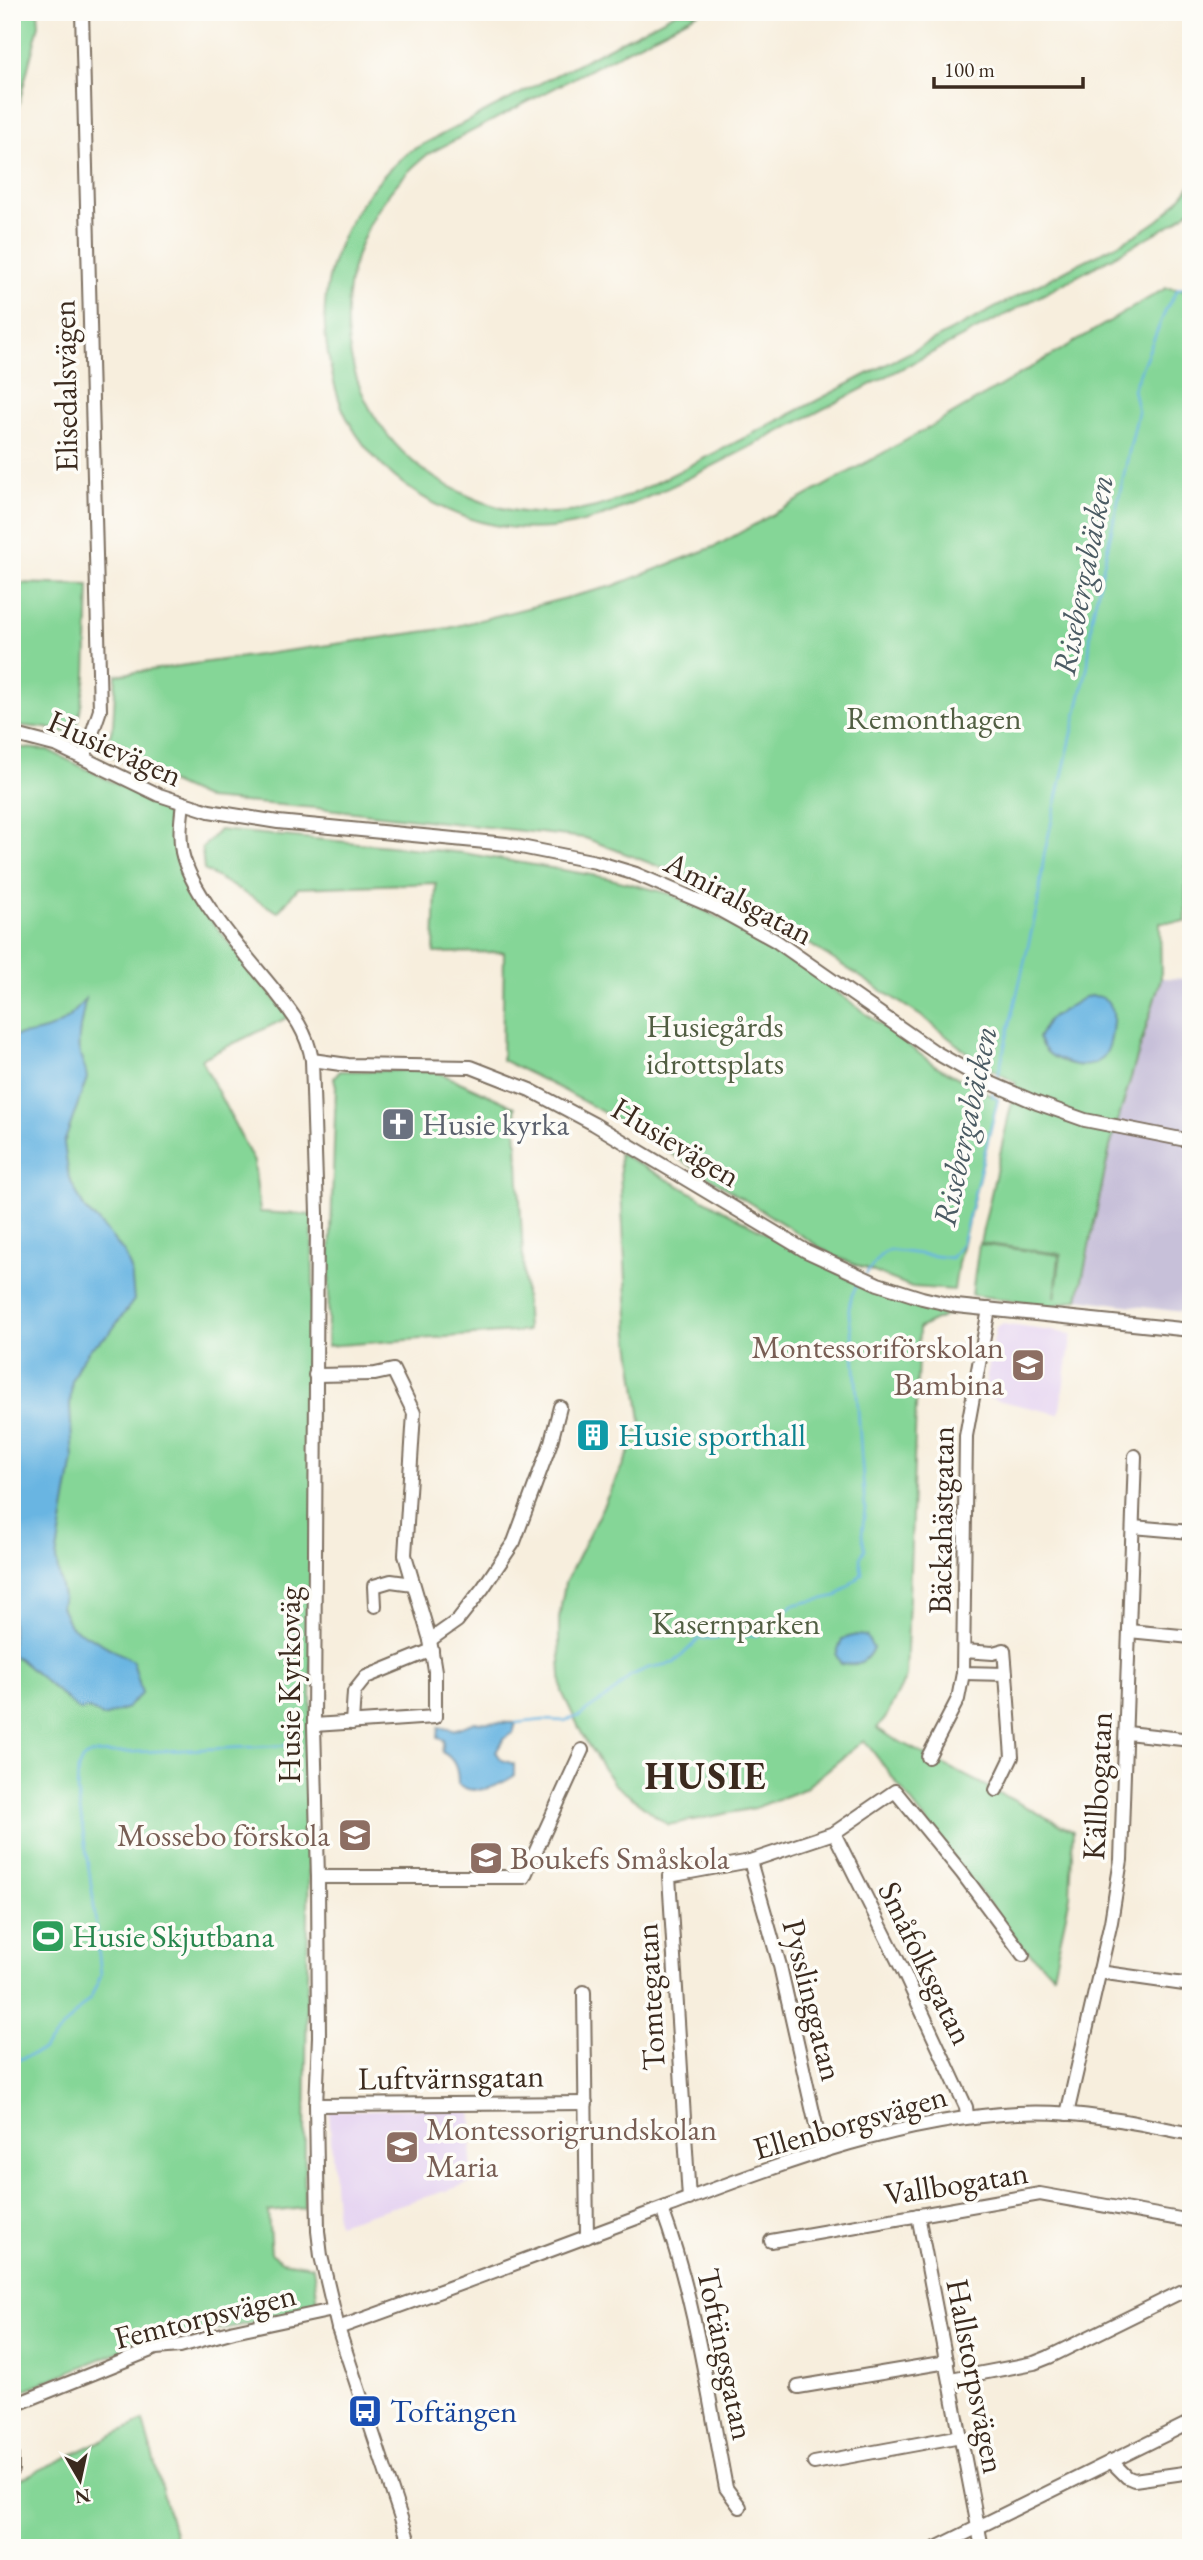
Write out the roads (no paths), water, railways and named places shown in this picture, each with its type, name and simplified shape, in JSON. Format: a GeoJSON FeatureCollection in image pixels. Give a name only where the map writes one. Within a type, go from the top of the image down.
{"type":"FeatureCollection","features":[{"type":"Feature","properties":{"kind":"street","name":"Elisedalsvägen"},"geometry":{"type":"LineString","coordinates":[[82,12],[100,710],[84,757]]}},
{"type":"Feature","properties":{"kind":"street","name":"Husievägen"},"geometry":{"type":"LineString","coordinates":[[12,734],[43,741],[84,757],[126,780],[183,803],[180,835],[182,849],[195,884],[203,899],[298,1020],[309,1044],[312,1060],[348,1065],[471,1068],[530,1090],[618,1137],[806,1251],[848,1272],[922,1298],[956,1306],[1191,1330]]}},
{"type":"Feature","properties":{"kind":"street","name":"Amiralsgatan"},"geometry":{"type":"LineString","coordinates":[[183,803],[209,811],[278,822],[506,844],[596,862],[636,874],[716,908],[776,941],[935,1052],[984,1080],[1085,1120],[1191,1141]]}},
{"type":"Feature","properties":{"kind":"street","name":"Husie Kyrkoväg"},"geometry":{"type":"LineString","coordinates":[[312,1060],[317,1213],[314,1725],[318,1877],[318,2231],[321,2256],[338,2328],[411,2548]]}},
{"type":"Feature","properties":{"kind":"street","name":"Bäckahästgatan"},"geometry":{"type":"LineString","coordinates":[[928,1757],[958,1699],[963,1673],[966,1436],[989,1309]]}},
{"type":"Feature","properties":{"kind":"street"},"geometry":{"type":"LineString","coordinates":[[314,1725],[435,1717],[435,1671],[431,1645],[405,1555],[414,1413],[393,1370],[375,1374],[315,1375]]}},
{"type":"Feature","properties":{"kind":"street"},"geometry":{"type":"LineString","coordinates":[[352,1723],[354,1692],[366,1677],[431,1645],[457,1621],[514,1542],[551,1442],[560,1406]]}},
{"type":"Feature","properties":{"kind":"street","name":"Källbogatan"},"geometry":{"type":"LineString","coordinates":[[1067,2113],[1111,1922],[1121,1860],[1135,1456]]}},
{"type":"Feature","properties":{"kind":"street"},"geometry":{"type":"LineString","coordinates":[[1133,1527],[1191,1532]]}},
{"type":"Feature","properties":{"kind":"street"},"geometry":{"type":"LineString","coordinates":[[374,1606],[374,1586],[391,1581],[413,1584]]}},
{"type":"Feature","properties":{"kind":"street"},"geometry":{"type":"LineString","coordinates":[[1129,1631],[1191,1637]]}},
{"type":"Feature","properties":{"kind":"street","name":"Bäckahästgatan"},"geometry":{"type":"LineString","coordinates":[[964,1651],[993,1653],[1004,1650],[1012,1757],[996,1790]]}},
{"type":"Feature","properties":{"kind":"street"},"geometry":{"type":"LineString","coordinates":[[963,1673],[1006,1674]]}},
{"type":"Feature","properties":{"kind":"street"},"geometry":{"type":"LineString","coordinates":[[1127,1733],[1191,1740]]}},
{"type":"Feature","properties":{"kind":"street"},"geometry":{"type":"LineString","coordinates":[[318,1877],[524,1877],[582,1750]]}},
{"type":"Feature","properties":{"kind":"street","name":"Småfolksgatan"},"geometry":{"type":"LineString","coordinates":[[669,1876],[750,1861],[835,1833],[895,1791],[962,1873],[1023,1955]]}},
{"type":"Feature","properties":{"kind":"street","name":"Småfolksgatan"},"geometry":{"type":"LineString","coordinates":[[835,1833],[904,1973],[966,2107],[967,2116]]}},
{"type":"Feature","properties":{"kind":"street","name":"Pysslinggatan"},"geometry":{"type":"LineString","coordinates":[[750,1861],[780,1966],[822,2152]]}},
{"type":"Feature","properties":{"kind":"street","name":"Tomtegatan"},"geometry":{"type":"LineString","coordinates":[[669,1876],[689,2199]]}},
{"type":"Feature","properties":{"kind":"street"},"geometry":{"type":"LineString","coordinates":[[1099,1972],[1191,1985]]}},
{"type":"Feature","properties":{"kind":"street"},"geometry":{"type":"LineString","coordinates":[[583,1992],[587,2236]]}},
{"type":"Feature","properties":{"kind":"street","name":"Luftvärnsgatan"},"geometry":{"type":"LineString","coordinates":[[316,2105],[586,2103]]}},
{"type":"Feature","properties":{"kind":"street","name":"Ellenborgsvägen"},"geometry":{"type":"LineString","coordinates":[[338,2328],[689,2199],[822,2152],[896,2130],[967,2116],[1020,2112],[1067,2113],[1191,2134]]}},
{"type":"Feature","properties":{"kind":"street","name":"Vallbogatan"},"geometry":{"type":"LineString","coordinates":[[771,2241],[1040,2194],[1191,2221]]}},
{"type":"Feature","properties":{"kind":"street","name":"Toftängsgatan"},"geometry":{"type":"LineString","coordinates":[[662,2209],[677,2249],[691,2301],[726,2488],[740,2507]]}},
{"type":"Feature","properties":{"kind":"street","name":"Hallstorpsvägen"},"geometry":{"type":"LineString","coordinates":[[918,2215],[982,2548]]}},
{"type":"Feature","properties":{"kind":"street"},"geometry":{"type":"LineString","coordinates":[[951,2379],[1041,2360],[1191,2287]]}},
{"type":"Feature","properties":{"kind":"street","name":"Femtorpsvägen"},"geometry":{"type":"LineString","coordinates":[[12,2406],[156,2348],[180,2346],[234,2331],[333,2310]]}},
{"type":"Feature","properties":{"kind":"street"},"geometry":{"type":"LineString","coordinates":[[798,2387],[947,2362]]}},
{"type":"Feature","properties":{"kind":"street"},"geometry":{"type":"LineString","coordinates":[[936,2548],[1191,2421]]}},
{"type":"Feature","properties":{"kind":"street"},"geometry":{"type":"LineString","coordinates":[[814,2463],[961,2435]]}},
{"type":"Feature","properties":{"kind":"street"},"geometry":{"type":"LineString","coordinates":[[12,2455],[12,2470]]}},
{"type":"Feature","properties":{"kind":"street"},"geometry":{"type":"LineString","coordinates":[[1111,2461],[1133,2480],[1191,2472]]}},
{"type":"Feature","properties":{"kind":"water"},"geometry":{"type":"Polygon","coordinates":[[[1085,997],[1104,999],[1113,1011],[1110,1041],[1103,1057],[1098,1062],[1084,1066],[1052,1056],[1038,1038],[1048,1020],[1085,997]]]}},
{"type":"Feature","properties":{"kind":"water"},"geometry":{"type":"Polygon","coordinates":[[[85,999],[78,1045],[87,1078],[64,1143],[69,1178],[86,1211],[124,1252],[131,1269],[134,1300],[109,1334],[91,1348],[79,1364],[72,1380],[70,1406],[73,1459],[56,1559],[63,1597],[61,1606],[70,1626],[133,1661],[142,1693],[127,1708],[104,1717],[88,1709],[80,1711],[18,1658],[12,1656],[12,1578],[18,1566],[12,1544],[12,1036],[54,1027],[78,1009],[85,999]]]}},
{"type":"Feature","properties":{"kind":"water"},"geometry":{"type":"Polygon","coordinates":[[[856,1635],[866,1636],[873,1648],[860,1662],[841,1664],[836,1655],[842,1639],[856,1635]]]}},
{"type":"Feature","properties":{"kind":"water"},"geometry":{"type":"Polygon","coordinates":[[[475,1722],[516,1723],[513,1733],[504,1739],[496,1752],[502,1760],[514,1764],[514,1776],[486,1789],[471,1790],[458,1784],[455,1765],[442,1752],[444,1740],[438,1738],[439,1727],[453,1730],[475,1722]]]}},
{"type":"Feature","properties":{"kind":"waterway","name":"Risebergabäcken"},"geometry":{"type":"LineString","coordinates":[[997,1080],[1038,903],[1044,855],[1088,664],[1092,617],[1138,412],[1133,389],[1167,307],[1178,289],[1191,286]]}},
{"type":"Feature","properties":{"kind":"waterway","name":"Risebergabäcken"},"geometry":{"type":"LineString","coordinates":[[866,1274],[881,1255],[889,1250],[951,1258],[962,1243],[998,1099],[992,1096],[994,1090]]}},
{"type":"Feature","properties":{"kind":"waterway","name":"Risebergabäcken"},"geometry":{"type":"LineString","coordinates":[[516,1723],[564,1721],[579,1716],[614,1692],[630,1676],[648,1668],[674,1663],[699,1639],[758,1635],[792,1605],[837,1596],[862,1574],[860,1558],[865,1549],[862,1535],[865,1508],[849,1308],[852,1295],[860,1282]]}},
{"type":"Feature","properties":{"kind":"waterway","name":"Risebergabäcken"},"geometry":{"type":"LineString","coordinates":[[12,2062],[43,2050],[91,1997],[101,1975],[93,1897],[77,1791],[78,1769],[82,1760],[90,1754],[296,1745]]}},
{"type":"Feature","properties":{"kind":"place","name":"Husie kyrka"},"geometry":{"type":"Point","coordinates":[398,1124]}},
{"type":"Feature","properties":{"kind":"place","name":"Montessoriförskolan Bambina"},"geometry":{"type":"Point","coordinates":[1028,1365]}},
{"type":"Feature","properties":{"kind":"place","name":"Husie sporthall"},"geometry":{"type":"Point","coordinates":[593,1435]}},
{"type":"Feature","properties":{"kind":"place","name":"Mossebo förskola"},"geometry":{"type":"Point","coordinates":[355,1835]}},
{"type":"Feature","properties":{"kind":"place","name":"Boukefs Småskola"},"geometry":{"type":"Point","coordinates":[486,1858]}},
{"type":"Feature","properties":{"kind":"place","name":"Husie Skjutbana"},"geometry":{"type":"Point","coordinates":[48,1936]}},
{"type":"Feature","properties":{"kind":"place","name":"Montessorigrundskolan Maria"},"geometry":{"type":"Point","coordinates":[402,2147]}},
{"type":"Feature","properties":{"kind":"place","name":"Toftängen"},"geometry":{"type":"Point","coordinates":[365,2411]}},
{"type":"Feature","properties":{"kind":"district","name":"HUSIE"},"geometry":{"type":"Point","coordinates":[706,1776]}},
{"type":"Feature","properties":{"kind":"park label","name":"Remonthagen"},"geometry":{"type":"Point","coordinates":[934,718]}},
{"type":"Feature","properties":{"kind":"park label","name":"Husiegårds idrottsplats"},"geometry":{"type":"Point","coordinates":[715,1044]}},
{"type":"Feature","properties":{"kind":"park label","name":"Kasernparken"},"geometry":{"type":"Point","coordinates":[736,1623]}}]}
